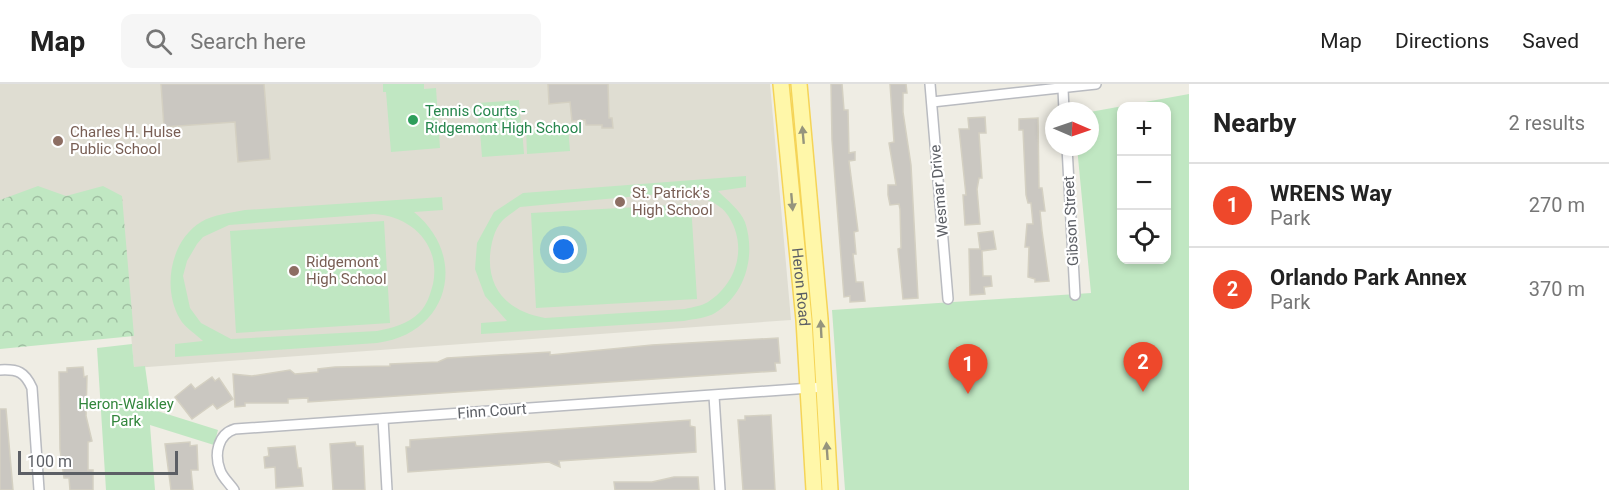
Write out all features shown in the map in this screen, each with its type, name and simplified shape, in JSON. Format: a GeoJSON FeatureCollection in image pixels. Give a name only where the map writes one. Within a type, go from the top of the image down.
{"type":"FeatureCollection","features":[{"type":"Feature","properties":{"kind":"main road","name":"Heron Road"},"geometry":{"type":"LineString","coordinates":[[781,84],[814,490]]}},
{"type":"Feature","properties":{"kind":"main road","name":"Heron Road"},"geometry":{"type":"LineString","coordinates":[[799,84],[820,319],[830,490]]}},
{"type":"Feature","properties":{"kind":"street","name":"Wesmar Drive"},"geometry":{"type":"LineString","coordinates":[[930,84],[948,299]]}},
{"type":"Feature","properties":{"kind":"street"},"geometry":{"type":"LineString","coordinates":[[932,102],[1096,84]]}},
{"type":"Feature","properties":{"kind":"street"},"geometry":{"type":"LineString","coordinates":[[1063,89],[1064,102]]}},
{"type":"Feature","properties":{"kind":"street","name":"Gibson Street"},"geometry":{"type":"LineString","coordinates":[[1067,156],[1075,295]]}},
{"type":"Feature","properties":{"kind":"street"},"geometry":{"type":"LineString","coordinates":[[0,370],[20,371],[27,376],[32,388],[39,490]]}},
{"type":"Feature","properties":{"kind":"street","name":"Finn Court"},"geometry":{"type":"LineString","coordinates":[[234,490],[219,470],[218,446],[223,435],[229,431],[824,387]]}},
{"type":"Feature","properties":{"kind":"street"},"geometry":{"type":"LineString","coordinates":[[714,396],[720,490]]}},
{"type":"Feature","properties":{"kind":"street"},"geometry":{"type":"LineString","coordinates":[[383,419],[387,490]]}},
{"type":"Feature","properties":{"kind":"shaded area"},"geometry":{"type":"Polygon","coordinates":[[[0,84],[770,84],[791,320],[134,368],[119,197],[0,206],[0,84]]]}},
{"type":"Feature","properties":{"kind":"green space","name":"Tennis Courts - Ridgemont High School"},"geometry":{"type":"Polygon","coordinates":[[[383,84],[424,84],[424,89],[436,88],[440,148],[391,152],[386,92],[383,92],[383,84]]]}},
{"type":"Feature","properties":{"kind":"green space"},"geometry":{"type":"Polygon","coordinates":[[[1189,94],[1189,490],[845,490],[832,310],[1091,293],[1078,156],[1099,156],[1099,110],[1117,107],[1117,264],[1171,264],[1171,102],[1145,102],[1189,94]]]}},
{"type":"Feature","properties":{"kind":"green space"},"geometry":{"type":"Polygon","coordinates":[[[519,100],[521,125],[479,128],[477,103],[519,100]]]}},
{"type":"Feature","properties":{"kind":"green space"},"geometry":{"type":"Polygon","coordinates":[[[568,126],[570,151],[527,154],[526,129],[568,126]]]}},
{"type":"Feature","properties":{"kind":"green space"},"geometry":{"type":"Polygon","coordinates":[[[522,128],[524,154],[482,157],[480,131],[522,128]]]}},
{"type":"Feature","properties":{"kind":"green space"},"geometry":{"type":"Polygon","coordinates":[[[746,176],[746,187],[718,191],[737,209],[745,222],[749,247],[746,273],[741,285],[726,305],[704,317],[684,321],[481,334],[481,323],[507,321],[485,296],[475,269],[477,243],[494,212],[523,193],[746,176]],[[681,192],[520,207],[502,221],[493,237],[490,269],[498,290],[512,305],[522,311],[545,318],[685,309],[706,303],[718,294],[732,275],[738,253],[738,241],[735,229],[725,211],[708,200],[681,192]]]}},
{"type":"Feature","properties":{"kind":"green space"},"geometry":{"type":"Polygon","coordinates":[[[38,186],[66,196],[103,186],[122,196],[134,336],[0,349],[0,200],[38,186]]]}},
{"type":"Feature","properties":{"kind":"green space"},"geometry":{"type":"Polygon","coordinates":[[[442,197],[443,210],[414,212],[431,230],[442,250],[445,271],[443,291],[435,309],[421,325],[402,337],[377,343],[175,357],[175,344],[203,341],[182,322],[174,307],[171,280],[176,253],[190,230],[201,222],[217,215],[245,210],[442,197]],[[374,214],[229,225],[203,237],[187,261],[183,276],[190,308],[201,323],[231,339],[377,331],[405,323],[419,313],[428,300],[433,284],[433,257],[421,235],[400,220],[374,214]]]}},
{"type":"Feature","properties":{"kind":"green space"},"geometry":{"type":"Polygon","coordinates":[[[691,204],[697,299],[536,308],[531,213],[691,204]]]}},
{"type":"Feature","properties":{"kind":"green space"},"geometry":{"type":"Polygon","coordinates":[[[384,221],[390,323],[236,333],[230,231],[384,221]]]}},
{"type":"Feature","properties":{"kind":"green space","name":"Heron-Walkley Park"},"geometry":{"type":"Polygon","coordinates":[[[132,344],[134,367],[145,366],[151,409],[218,430],[214,445],[150,425],[155,490],[106,490],[97,348],[132,344]]]}},
{"type":"Feature","properties":{"kind":"building"},"geometry":{"type":"Polygon","coordinates":[[[161,84],[264,84],[270,159],[238,162],[235,122],[164,127],[161,84]]]}},
{"type":"Feature","properties":{"kind":"building"},"geometry":{"type":"Polygon","coordinates":[[[548,84],[608,84],[609,118],[612,118],[613,128],[586,125],[585,120],[572,121],[570,102],[549,104],[548,84]]]}},
{"type":"Feature","properties":{"kind":"building"},"geometry":{"type":"Polygon","coordinates":[[[831,84],[842,84],[844,110],[848,110],[849,153],[855,152],[855,160],[849,161],[858,231],[854,232],[856,254],[853,254],[856,282],[863,282],[865,301],[850,302],[850,296],[844,297],[832,140],[831,84]]]}},
{"type":"Feature","properties":{"kind":"building"},"geometry":{"type":"Polygon","coordinates":[[[890,84],[906,84],[907,93],[903,93],[903,112],[911,165],[918,298],[903,299],[898,249],[901,248],[900,209],[899,204],[890,205],[888,195],[888,185],[896,185],[889,143],[894,142],[890,84]]]}},
{"type":"Feature","properties":{"kind":"building"},"geometry":{"type":"Polygon","coordinates":[[[985,117],[986,133],[979,133],[982,178],[979,178],[977,189],[980,224],[965,225],[963,195],[966,195],[959,129],[969,129],[968,118],[985,117]]]}},
{"type":"Feature","properties":{"kind":"building"},"geometry":{"type":"Polygon","coordinates":[[[1038,118],[1039,188],[1042,188],[1045,211],[1040,211],[1049,281],[1035,282],[1035,279],[1028,277],[1029,247],[1025,247],[1027,224],[1033,224],[1031,203],[1028,203],[1026,195],[1023,130],[1019,130],[1019,119],[1038,118]]]}},
{"type":"Feature","properties":{"kind":"building"},"geometry":{"type":"Polygon","coordinates":[[[993,231],[996,249],[982,251],[983,276],[991,276],[992,286],[984,287],[985,294],[970,295],[969,249],[980,249],[978,233],[993,231]]]}},
{"type":"Feature","properties":{"kind":"building"},"geometry":{"type":"Polygon","coordinates":[[[778,338],[780,363],[775,363],[776,371],[308,402],[308,398],[288,399],[288,403],[245,403],[245,406],[235,407],[233,374],[252,376],[290,370],[295,374],[318,372],[318,369],[335,367],[438,362],[447,358],[550,352],[550,355],[652,345],[778,338]]]}},
{"type":"Feature","properties":{"kind":"building"},"geometry":{"type":"Polygon","coordinates":[[[83,367],[84,377],[87,376],[86,416],[92,441],[88,442],[88,470],[93,470],[93,490],[70,490],[69,478],[64,478],[60,450],[59,372],[67,372],[67,368],[83,367]]]}},
{"type":"Feature","properties":{"kind":"building"},"geometry":{"type":"Polygon","coordinates":[[[212,377],[215,381],[219,378],[233,399],[217,409],[213,404],[192,419],[175,397],[191,384],[195,389],[212,377]]]}},
{"type":"Feature","properties":{"kind":"building"},"geometry":{"type":"Polygon","coordinates":[[[0,409],[6,409],[13,490],[0,490],[0,409]]]}},
{"type":"Feature","properties":{"kind":"building"},"geometry":{"type":"Polygon","coordinates":[[[771,415],[775,490],[743,490],[738,420],[745,420],[745,416],[771,415]]]}},
{"type":"Feature","properties":{"kind":"building"},"geometry":{"type":"Polygon","coordinates":[[[690,420],[690,426],[695,427],[696,452],[559,461],[560,467],[549,462],[408,472],[406,447],[410,447],[410,440],[690,420]]]}},
{"type":"Feature","properties":{"kind":"building"},"geometry":{"type":"Polygon","coordinates":[[[190,442],[190,446],[197,445],[198,470],[191,470],[193,490],[171,490],[165,444],[190,442]]]}},
{"type":"Feature","properties":{"kind":"building"},"geometry":{"type":"Polygon","coordinates":[[[355,442],[356,446],[363,446],[365,490],[333,490],[330,444],[355,442]]]}},
{"type":"Feature","properties":{"kind":"building"},"geometry":{"type":"Polygon","coordinates":[[[295,446],[303,486],[276,488],[275,467],[265,468],[264,457],[269,456],[268,448],[295,446]]]}},
{"type":"Feature","properties":{"kind":"building"},"geometry":{"type":"Polygon","coordinates":[[[674,477],[698,477],[699,490],[615,490],[614,482],[652,482],[674,477]]]}},
{"type":"Feature","properties":{"kind":"place","name":"Tennis Courts - Ridgemont High School"},"geometry":{"type":"Point","coordinates":[413,120]}},
{"type":"Feature","properties":{"kind":"place","name":"Charles H. Hulse Public School"},"geometry":{"type":"Point","coordinates":[58,141]}},
{"type":"Feature","properties":{"kind":"place","name":"St. Patrick's High School"},"geometry":{"type":"Point","coordinates":[620,202]}},
{"type":"Feature","properties":{"kind":"place","name":"Ridgemont High School"},"geometry":{"type":"Point","coordinates":[294,271]}},
{"type":"Feature","properties":{"kind":"place","name":"Orlando Park Annex"},"geometry":{"type":"Point","coordinates":[1143,392]}},
{"type":"Feature","properties":{"kind":"place","name":"WRENS Way"},"geometry":{"type":"Point","coordinates":[968,394]}}]}
